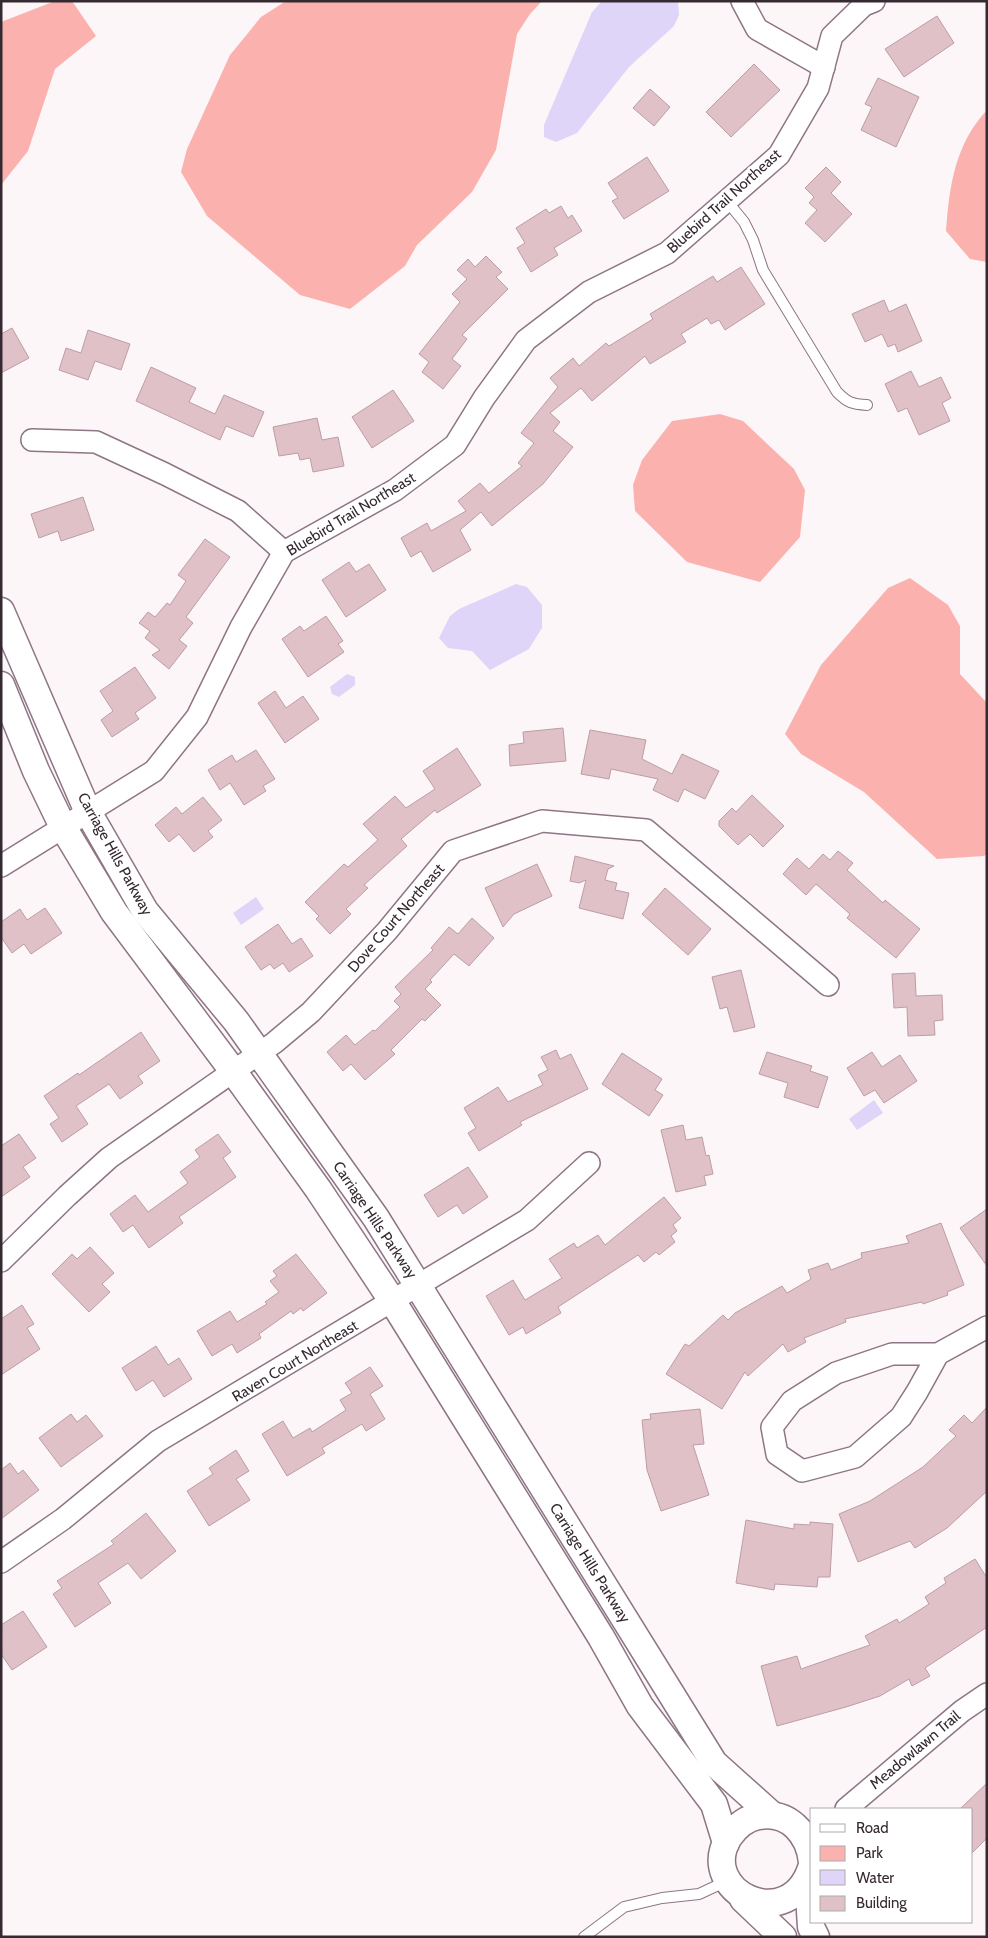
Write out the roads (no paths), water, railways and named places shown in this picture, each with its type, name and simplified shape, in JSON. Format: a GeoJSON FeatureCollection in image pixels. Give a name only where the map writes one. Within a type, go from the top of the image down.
{"type":"FeatureCollection","features":[{"type":"Feature","properties":{"kind":"street"},"geometry":{"type":"LineString","coordinates":[[742,1],[757,29],[824,67]]}},
{"type":"Feature","properties":{"kind":"street","name":"Bluebird Trail Northeast"},"geometry":{"type":"LineString","coordinates":[[1,866],[154,772],[197,717],[241,627],[284,552],[395,490],[455,445],[484,398],[526,340],[589,292],[667,253],[779,155],[818,88],[832,36],[864,5],[874,1]]}},
{"type":"Feature","properties":{"kind":"street"},"geometry":{"type":"LineString","coordinates":[[32,440],[96,442],[238,511],[284,552]]}},
{"type":"Feature","properties":{"kind":"street","name":"Carriage Hills Parkway"},"geometry":{"type":"LineString","coordinates":[[1,611],[88,812],[145,911],[236,1021],[376,1218],[714,1763],[772,1815]]}},
{"type":"Feature","properties":{"kind":"street","name":"Carriage Hills Parkway"},"geometry":{"type":"LineString","coordinates":[[1,685],[36,771],[63,827],[114,912],[233,1070],[318,1189],[393,1302],[601,1637],[640,1706],[714,1804],[726,1843]]}},
{"type":"Feature","properties":{"kind":"street","name":"Dove Court Northeast"},"geometry":{"type":"LineString","coordinates":[[1,1260],[109,1158],[258,1054],[311,1012],[387,931],[453,851],[542,821],[646,830],[828,984]]}},
{"type":"Feature","properties":{"kind":"street","name":"Raven Court Northeast"},"geometry":{"type":"LineString","coordinates":[[1,1562],[63,1519],[158,1441],[527,1220],[589,1163]]}},
{"type":"Feature","properties":{"kind":"street"},"geometry":{"type":"LineString","coordinates":[[938,1354],[918,1392],[901,1417],[855,1456],[802,1470],[777,1454],[772,1427],[792,1400],[836,1373],[892,1354],[938,1354],[987,1327]]}},
{"type":"Feature","properties":{"kind":"street","name":"Meadowlawn Trail"},"geometry":{"type":"LineString","coordinates":[[847,1808],[962,1711],[987,1694]]}},
{"type":"Feature","properties":{"kind":"street"},"geometry":{"type":"LineString","coordinates":[[783,1937],[735,1889],[724,1874],[722,1858],[726,1843],[734,1830],[746,1820],[759,1816],[772,1815],[785,1819],[808,1834]]}},
{"type":"Feature","properties":{"kind":"street"},"geometry":{"type":"LineString","coordinates":[[735,1889],[757,1904],[773,1905],[788,1900],[800,1891],[810,1870]]}},
{"type":"Feature","properties":{"kind":"street"},"geometry":{"type":"LineString","coordinates":[[811,1923],[816,1937]]}},
{"type":"Feature","properties":{"kind":"lane"},"geometry":{"type":"LineString","coordinates":[[727,201],[744,222],[753,240],[763,270],[837,392],[846,401],[868,405]]}},
{"type":"Feature","properties":{"kind":"lane"},"geometry":{"type":"LineString","coordinates":[[584,1937],[624,1907],[662,1898],[735,1889]]}},
{"type":"Feature","properties":{"kind":"water"},"geometry":{"type":"Polygon","coordinates":[[[602,1],[678,1],[679,15],[674,26],[629,67],[577,133],[556,142],[544,137],[544,125],[592,12],[602,1]]]}},
{"type":"Feature","properties":{"kind":"water"},"geometry":{"type":"Polygon","coordinates":[[[516,584],[527,587],[542,605],[542,628],[529,649],[490,670],[472,651],[448,648],[439,638],[450,616],[459,609],[516,584]]]}},
{"type":"Feature","properties":{"kind":"water"},"geometry":{"type":"Polygon","coordinates":[[[347,674],[355,677],[355,685],[339,697],[332,694],[330,687],[347,674]]]}},
{"type":"Feature","properties":{"kind":"water"},"geometry":{"type":"Polygon","coordinates":[[[256,897],[264,909],[241,925],[233,913],[256,897]]]}},
{"type":"Feature","properties":{"kind":"water"},"geometry":{"type":"Polygon","coordinates":[[[874,1100],[883,1113],[857,1130],[849,1119],[874,1100]]]}}]}
